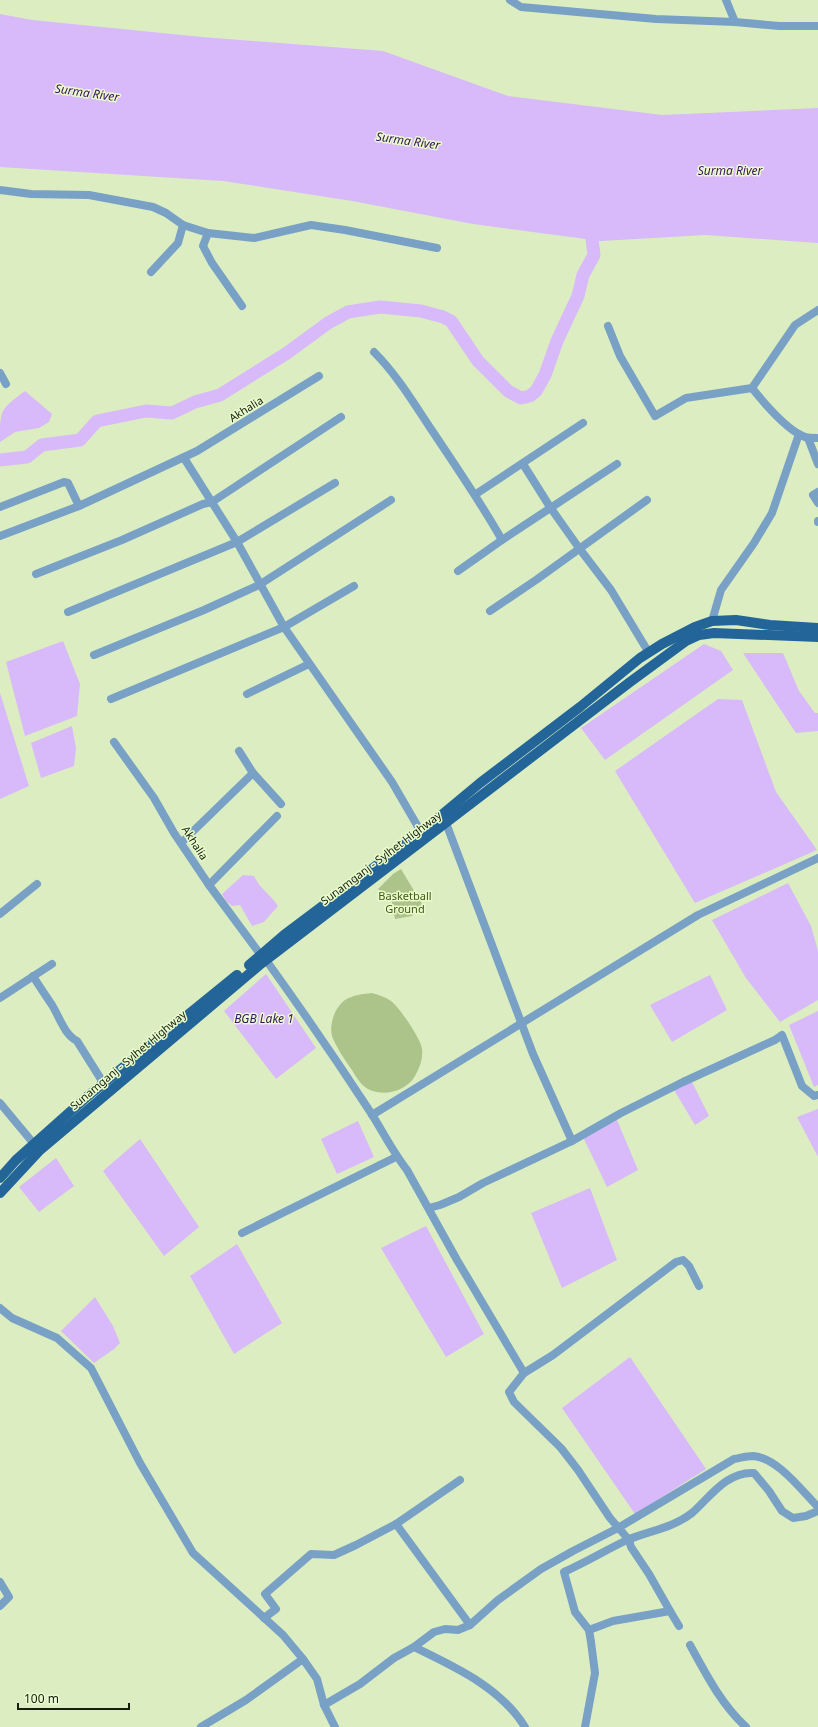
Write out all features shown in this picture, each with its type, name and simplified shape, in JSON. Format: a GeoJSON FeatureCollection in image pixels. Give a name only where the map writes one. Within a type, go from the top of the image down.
{"type":"FeatureCollection","features":[{"type":"Feature","properties":{"kind":"main road","name":"Sunamganj - Sylhet Highway"},"geometry":{"type":"LineString","coordinates":[[0,1178],[34,1144],[104,1084],[421,832],[480,783],[649,652],[676,636],[712,621],[736,620],[818,628]]}},
{"type":"Feature","properties":{"kind":"main road","name":"Sunamganj - Sylhet Highway"},"geometry":{"type":"LineString","coordinates":[[0,1193],[38,1151],[263,957],[446,823],[686,641],[699,635],[714,632],[818,637]]}},
{"type":"Feature","properties":{"kind":"street"},"geometry":{"type":"LineString","coordinates":[[510,0],[521,7],[656,20],[735,22],[779,26],[818,26]]}},
{"type":"Feature","properties":{"kind":"street"},"geometry":{"type":"LineString","coordinates":[[726,0],[735,22]]}},
{"type":"Feature","properties":{"kind":"street"},"geometry":{"type":"LineString","coordinates":[[0,190],[31,194],[88,195],[146,206],[166,213],[183,225],[208,233],[254,238],[311,225],[437,248]]}},
{"type":"Feature","properties":{"kind":"street"},"geometry":{"type":"LineString","coordinates":[[151,272],[178,243],[183,225]]}},
{"type":"Feature","properties":{"kind":"street"},"geometry":{"type":"LineString","coordinates":[[208,233],[203,246],[212,263],[242,306]]}},
{"type":"Feature","properties":{"kind":"street"},"geometry":{"type":"LineString","coordinates":[[608,326],[620,356],[655,416],[686,398],[752,388],[795,325],[818,310]]}},
{"type":"Feature","properties":{"kind":"street"},"geometry":{"type":"LineString","coordinates":[[374,352],[391,369],[476,494],[502,540]]}},
{"type":"Feature","properties":{"kind":"street"},"geometry":{"type":"LineString","coordinates":[[0,373],[6,384]]}},
{"type":"Feature","properties":{"kind":"street","name":"Akhalia"},"geometry":{"type":"LineString","coordinates":[[0,536],[79,506],[184,458],[241,425],[319,376]]}},
{"type":"Feature","properties":{"kind":"street"},"geometry":{"type":"LineString","coordinates":[[752,388],[769,408],[799,434],[808,438],[818,438]]}},
{"type":"Feature","properties":{"kind":"street"},"geometry":{"type":"LineString","coordinates":[[36,574],[122,540],[203,504],[212,502],[341,417]]}},
{"type":"Feature","properties":{"kind":"street"},"geometry":{"type":"LineString","coordinates":[[476,494],[583,423]]}},
{"type":"Feature","properties":{"kind":"street"},"geometry":{"type":"LineString","coordinates":[[712,621],[721,590],[754,543],[772,513],[799,434]]}},
{"type":"Feature","properties":{"kind":"street"},"geometry":{"type":"LineString","coordinates":[[808,438],[818,464]]}},
{"type":"Feature","properties":{"kind":"street"},"geometry":{"type":"LineString","coordinates":[[184,458],[237,542],[259,585],[284,627],[308,664],[392,782],[421,832]]}},
{"type":"Feature","properties":{"kind":"street"},"geometry":{"type":"LineString","coordinates":[[523,464],[550,508],[611,590],[649,652]]}},
{"type":"Feature","properties":{"kind":"street"},"geometry":{"type":"LineString","coordinates":[[458,571],[617,464]]}},
{"type":"Feature","properties":{"kind":"street"},"geometry":{"type":"LineString","coordinates":[[0,507],[64,482],[68,483],[79,506]]}},
{"type":"Feature","properties":{"kind":"street"},"geometry":{"type":"LineString","coordinates":[[68,612],[237,542],[335,483]]}},
{"type":"Feature","properties":{"kind":"street"},"geometry":{"type":"LineString","coordinates":[[818,492],[813,495],[818,503]]}},
{"type":"Feature","properties":{"kind":"street"},"geometry":{"type":"LineString","coordinates":[[94,655],[204,610],[259,585],[391,500]]}},
{"type":"Feature","properties":{"kind":"street"},"geometry":{"type":"LineString","coordinates":[[490,611],[536,580],[647,500]]}},
{"type":"Feature","properties":{"kind":"street"},"geometry":{"type":"LineString","coordinates":[[111,699],[284,627],[354,586]]}},
{"type":"Feature","properties":{"kind":"street"},"geometry":{"type":"LineString","coordinates":[[247,694],[308,664]]}},
{"type":"Feature","properties":{"kind":"street","name":"Akhalia"},"geometry":{"type":"LineString","coordinates":[[114,742],[154,798],[181,843],[209,884],[309,1020],[372,1115],[396,1157],[406,1170],[429,1208],[457,1260],[524,1373]]}},
{"type":"Feature","properties":{"kind":"street"},"geometry":{"type":"LineString","coordinates":[[239,751],[253,773],[281,804]]}},
{"type":"Feature","properties":{"kind":"street"},"geometry":{"type":"LineString","coordinates":[[181,843],[253,773]]}},
{"type":"Feature","properties":{"kind":"street"},"geometry":{"type":"LineString","coordinates":[[209,884],[277,816]]}},
{"type":"Feature","properties":{"kind":"street"},"geometry":{"type":"LineString","coordinates":[[446,823],[522,1024],[572,1141]]}},
{"type":"Feature","properties":{"kind":"street"},"geometry":{"type":"LineString","coordinates":[[372,1115],[698,915],[818,858]]}},
{"type":"Feature","properties":{"kind":"street"},"geometry":{"type":"LineString","coordinates":[[0,914],[38,884]]}},
{"type":"Feature","properties":{"kind":"street"},"geometry":{"type":"LineString","coordinates":[[0,998],[52,964]]}},
{"type":"Feature","properties":{"kind":"street"},"geometry":{"type":"LineString","coordinates":[[33,976],[68,1034],[77,1041],[104,1084]]}},
{"type":"Feature","properties":{"kind":"street"},"geometry":{"type":"LineString","coordinates":[[429,1208],[453,1200],[482,1183],[572,1141],[621,1113],[782,1035],[802,1086],[814,1096],[818,1095]]}},
{"type":"Feature","properties":{"kind":"street"},"geometry":{"type":"LineString","coordinates":[[0,1103],[34,1144]]}},
{"type":"Feature","properties":{"kind":"street"},"geometry":{"type":"LineString","coordinates":[[242,1233],[396,1157]]}},
{"type":"Feature","properties":{"kind":"street"},"geometry":{"type":"LineString","coordinates":[[679,1626],[649,1574],[631,1547],[629,1540],[618,1528],[565,1453],[514,1402],[509,1392],[524,1373],[553,1355],[676,1262],[683,1260],[689,1266],[699,1286]]}},
{"type":"Feature","properties":{"kind":"street"},"geometry":{"type":"LineString","coordinates":[[0,1308],[12,1318],[57,1338],[91,1368],[140,1463],[193,1553],[283,1635],[303,1659],[317,1679],[324,1706],[334,1727]]}},
{"type":"Feature","properties":{"kind":"street"},"geometry":{"type":"LineString","coordinates":[[324,1706],[360,1684],[394,1658],[414,1647],[434,1632],[445,1629],[458,1630],[470,1625],[498,1600],[529,1577],[573,1550],[618,1528],[734,1459],[752,1456],[770,1460],[818,1507]]}},
{"type":"Feature","properties":{"kind":"street"},"geometry":{"type":"LineString","coordinates":[[585,1727],[595,1673],[589,1630],[575,1612],[564,1572],[629,1540],[679,1521],[692,1513],[722,1484],[745,1472],[754,1473],[769,1491],[782,1511],[793,1518],[806,1516],[818,1511]]}},
{"type":"Feature","properties":{"kind":"street"},"geometry":{"type":"LineString","coordinates":[[264,1618],[276,1609],[265,1594],[311,1554],[334,1555],[356,1545],[396,1524],[460,1480]]}},
{"type":"Feature","properties":{"kind":"street"},"geometry":{"type":"LineString","coordinates":[[396,1524],[470,1625]]}},
{"type":"Feature","properties":{"kind":"street"},"geometry":{"type":"LineString","coordinates":[[0,1582],[9,1596],[0,1606]]}},
{"type":"Feature","properties":{"kind":"street"},"geometry":{"type":"LineString","coordinates":[[589,1630],[613,1622],[670,1611]]}},
{"type":"Feature","properties":{"kind":"street"},"geometry":{"type":"LineString","coordinates":[[690,1645],[709,1681],[725,1704],[746,1727]]}},
{"type":"Feature","properties":{"kind":"street"},"geometry":{"type":"LineString","coordinates":[[414,1647],[479,1681],[516,1713],[525,1727]]}},
{"type":"Feature","properties":{"kind":"street"},"geometry":{"type":"LineString","coordinates":[[201,1727],[257,1693],[303,1659]]}},
{"type":"Feature","properties":{"kind":"green space","name":"Basketball Ground"},"geometry":{"type":"Polygon","coordinates":[[[401,869],[422,904],[412,916],[395,919],[392,902],[378,889],[393,874],[401,869]]]}},
{"type":"Feature","properties":{"kind":"green space"},"geometry":{"type":"Polygon","coordinates":[[[372,993],[386,998],[395,1005],[414,1031],[421,1044],[422,1060],[415,1076],[407,1085],[396,1091],[383,1093],[367,1089],[357,1079],[332,1036],[332,1021],[341,1003],[351,997],[372,993]]]}},
{"type":"Feature","properties":{"kind":"water","name":"Surma River"},"geometry":{"type":"Polygon","coordinates":[[[0,14],[32,20],[202,37],[383,51],[508,96],[662,115],[818,108],[818,243],[706,235],[601,241],[473,224],[352,201],[223,181],[0,167],[0,14]]]}},
{"type":"Feature","properties":{"kind":"water"},"geometry":{"type":"Polygon","coordinates":[[[25,391],[52,414],[49,422],[39,428],[15,432],[0,442],[0,422],[3,411],[11,402],[25,391]]]}},
{"type":"Feature","properties":{"kind":"water"},"geometry":{"type":"Polygon","coordinates":[[[63,641],[80,684],[77,716],[25,736],[6,662],[63,641]]]}},
{"type":"Feature","properties":{"kind":"water"},"geometry":{"type":"Polygon","coordinates":[[[704,644],[721,651],[733,670],[605,760],[581,728],[704,644]]]}},
{"type":"Feature","properties":{"kind":"water"},"geometry":{"type":"Polygon","coordinates":[[[743,653],[783,653],[799,691],[815,713],[818,713],[818,731],[796,733],[743,653]]]}},
{"type":"Feature","properties":{"kind":"water"},"geometry":{"type":"Polygon","coordinates":[[[0,693],[29,786],[0,799],[0,693]]]}},
{"type":"Feature","properties":{"kind":"water"},"geometry":{"type":"Polygon","coordinates":[[[718,699],[742,700],[776,792],[817,850],[695,903],[615,771],[718,699]]]}},
{"type":"Feature","properties":{"kind":"water"},"geometry":{"type":"Polygon","coordinates":[[[72,726],[76,748],[74,766],[41,778],[31,743],[72,726]]]}},
{"type":"Feature","properties":{"kind":"water"},"geometry":{"type":"Polygon","coordinates":[[[243,875],[254,876],[259,885],[278,906],[264,922],[252,926],[240,905],[232,906],[226,901],[222,894],[243,875]]]}},
{"type":"Feature","properties":{"kind":"water"},"geometry":{"type":"Polygon","coordinates":[[[788,883],[811,926],[818,951],[818,1000],[780,1022],[746,978],[712,920],[788,883]]]}},
{"type":"Feature","properties":{"kind":"water","name":"BGB Lake 1"},"geometry":{"type":"Polygon","coordinates":[[[266,974],[316,1048],[276,1079],[224,1011],[266,974]]]}},
{"type":"Feature","properties":{"kind":"water"},"geometry":{"type":"Polygon","coordinates":[[[710,975],[727,1010],[672,1042],[650,1005],[710,975]]]}},
{"type":"Feature","properties":{"kind":"water"},"geometry":{"type":"Polygon","coordinates":[[[818,1011],[818,1085],[814,1087],[789,1025],[818,1011]]]}},
{"type":"Feature","properties":{"kind":"water"},"geometry":{"type":"Polygon","coordinates":[[[691,1080],[709,1116],[695,1125],[674,1090],[691,1080]]]}},
{"type":"Feature","properties":{"kind":"water"},"geometry":{"type":"Polygon","coordinates":[[[818,1109],[818,1157],[797,1117],[818,1109]]]}},
{"type":"Feature","properties":{"kind":"water"},"geometry":{"type":"Polygon","coordinates":[[[617,1120],[638,1170],[607,1187],[583,1137],[617,1120]]]}},
{"type":"Feature","properties":{"kind":"water"},"geometry":{"type":"Polygon","coordinates":[[[358,1121],[374,1157],[337,1174],[321,1139],[358,1121]]]}},
{"type":"Feature","properties":{"kind":"water"},"geometry":{"type":"Polygon","coordinates":[[[140,1139],[199,1227],[164,1256],[103,1171],[140,1139]]]}},
{"type":"Feature","properties":{"kind":"water"},"geometry":{"type":"Polygon","coordinates":[[[56,1158],[74,1186],[39,1212],[19,1187],[56,1158]]]}},
{"type":"Feature","properties":{"kind":"water"},"geometry":{"type":"Polygon","coordinates":[[[590,1188],[617,1260],[562,1288],[531,1213],[590,1188]]]}},
{"type":"Feature","properties":{"kind":"water"},"geometry":{"type":"Polygon","coordinates":[[[426,1226],[484,1334],[446,1357],[381,1248],[426,1226]]]}},
{"type":"Feature","properties":{"kind":"water"},"geometry":{"type":"Polygon","coordinates":[[[237,1244],[282,1323],[234,1354],[190,1276],[237,1244]]]}},
{"type":"Feature","properties":{"kind":"water"},"geometry":{"type":"Polygon","coordinates":[[[95,1297],[113,1326],[120,1343],[94,1363],[61,1331],[95,1297]]]}},
{"type":"Feature","properties":{"kind":"water"},"geometry":{"type":"Polygon","coordinates":[[[630,1357],[706,1469],[635,1514],[562,1408],[630,1357]]]}},
{"type":"Feature","properties":{"kind":"waterway"},"geometry":{"type":"LineString","coordinates":[[0,460],[27,457],[42,445],[80,440],[97,421],[146,411],[172,413],[195,402],[220,395],[287,353],[328,323],[348,312],[380,307],[421,311],[443,317],[451,321],[478,361],[508,391],[521,398],[530,396],[536,391],[545,375],[557,341],[578,296],[583,275],[594,255],[590,223]]}}]}
